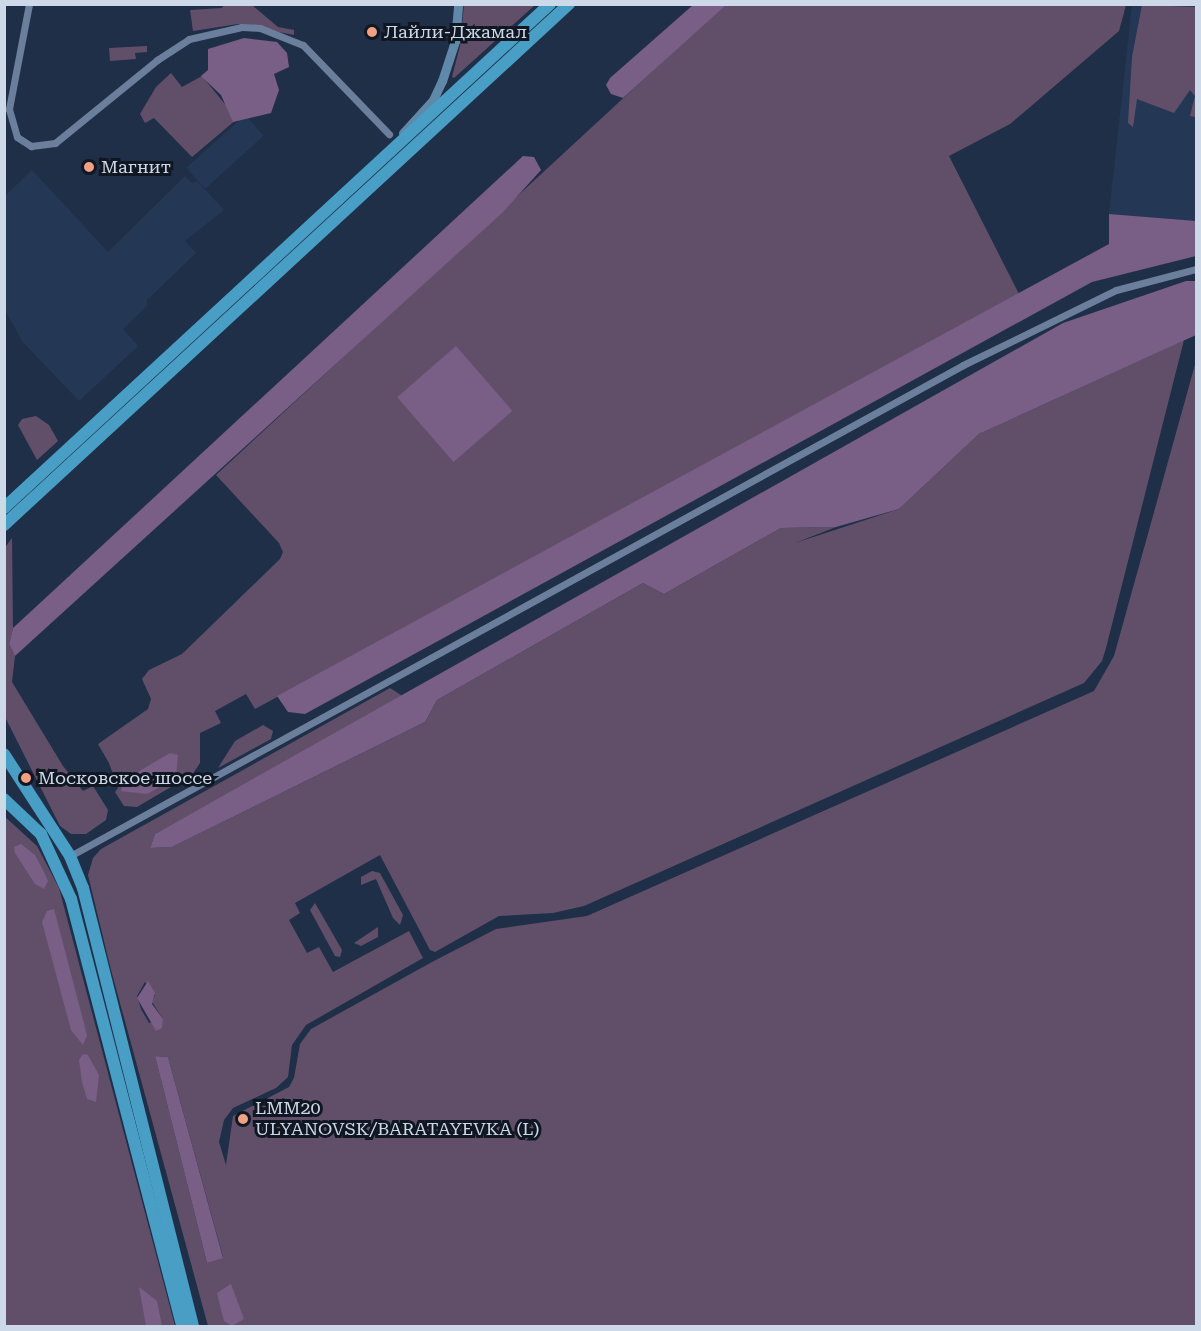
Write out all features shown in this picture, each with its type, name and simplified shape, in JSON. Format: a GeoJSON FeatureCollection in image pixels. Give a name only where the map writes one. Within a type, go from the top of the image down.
{"type":"FeatureCollection","features":[{"type":"Feature","properties":{"kind":"highway"},"geometry":{"type":"LineString","coordinates":[[4,525],[128,411],[202,335],[352,190],[550,4]]}},
{"type":"Feature","properties":{"kind":"highway"},"geometry":{"type":"LineString","coordinates":[[4,508],[202,335],[569,4]]}},
{"type":"Feature","properties":{"kind":"highway"},"geometry":{"type":"LineString","coordinates":[[4,754],[70,856],[83,888],[194,1326]]}},
{"type":"Feature","properties":{"kind":"highway"},"geometry":{"type":"LineString","coordinates":[[4,799],[41,834],[71,899],[182,1326]]}},
{"type":"Feature","properties":{"kind":"street"},"geometry":{"type":"LineString","coordinates":[[29,4],[9,110],[13,129],[24,142],[49,146],[189,39],[227,28],[260,28],[311,51],[389,134]]}},
{"type":"Feature","properties":{"kind":"street"},"geometry":{"type":"LineString","coordinates":[[352,190],[433,100],[450,60],[458,4]]}},
{"type":"Feature","properties":{"kind":"street"},"geometry":{"type":"LineString","coordinates":[[70,856],[963,365],[1116,290],[1197,269]]}},
{"type":"Feature","properties":{"kind":"shaded area"},"geometry":{"type":"Polygon","coordinates":[[[224,5],[252,5],[278,27],[294,30],[294,35],[238,24],[193,31],[190,10],[222,8],[224,5]]]}},
{"type":"Feature","properties":{"kind":"shaded area"},"geometry":{"type":"Polygon","coordinates":[[[464,5],[535,5],[454,78],[452,77],[460,46],[464,5]]]}},
{"type":"Feature","properties":{"kind":"shaded area"},"geometry":{"type":"Polygon","coordinates":[[[693,5],[726,5],[623,98],[611,94],[606,85],[610,78],[693,5]]]}},
{"type":"Feature","properties":{"kind":"shaded area"},"geometry":{"type":"Polygon","coordinates":[[[724,5],[1126,5],[1119,31],[1010,124],[949,156],[1019,294],[255,709],[246,694],[215,711],[221,723],[200,733],[200,763],[188,781],[178,787],[176,784],[137,807],[124,806],[115,792],[118,788],[109,763],[98,744],[148,709],[151,699],[142,679],[149,670],[182,654],[280,559],[283,552],[279,543],[216,475],[724,5]]]}},
{"type":"Feature","properties":{"kind":"shaded area"},"geometry":{"type":"Polygon","coordinates":[[[1132,5],[1196,5],[1196,221],[1109,214],[1132,5]]]}},
{"type":"Feature","properties":{"kind":"shaded area"},"geometry":{"type":"Polygon","coordinates":[[[1142,5],[1196,7],[1196,117],[1190,116],[1195,96],[1190,90],[1174,113],[1137,99],[1133,127],[1128,123],[1132,57],[1142,5]]]}},
{"type":"Feature","properties":{"kind":"shaded area"},"geometry":{"type":"Polygon","coordinates":[[[244,38],[277,42],[287,53],[289,67],[274,74],[279,90],[271,113],[233,122],[221,95],[201,76],[208,70],[208,49],[244,38]]]}},
{"type":"Feature","properties":{"kind":"shaded area"},"geometry":{"type":"Polygon","coordinates":[[[147,46],[147,52],[135,53],[136,59],[110,61],[109,48],[147,46]]]}},
{"type":"Feature","properties":{"kind":"shaded area"},"geometry":{"type":"Polygon","coordinates":[[[171,73],[182,87],[202,76],[237,119],[192,157],[154,118],[145,123],[140,114],[156,87],[171,73]]]}},
{"type":"Feature","properties":{"kind":"shaded area"},"geometry":{"type":"Polygon","coordinates":[[[245,115],[264,136],[205,189],[186,168],[245,115]]]}},
{"type":"Feature","properties":{"kind":"shaded area"},"geometry":{"type":"Polygon","coordinates":[[[523,156],[534,157],[541,170],[502,213],[15,656],[9,644],[13,628],[523,156]]]}},
{"type":"Feature","properties":{"kind":"shaded area"},"geometry":{"type":"Polygon","coordinates":[[[32,170],[108,252],[185,176],[192,183],[197,181],[224,210],[185,241],[196,253],[147,300],[147,306],[123,329],[138,346],[79,401],[22,341],[5,310],[5,196],[32,170]]]}},
{"type":"Feature","properties":{"kind":"shaded area"},"geometry":{"type":"Polygon","coordinates":[[[1109,214],[1196,221],[1196,256],[1092,282],[305,714],[288,712],[277,696],[1109,244],[1109,214]]]}},
{"type":"Feature","properties":{"kind":"shaded area"},"geometry":{"type":"Polygon","coordinates":[[[1186,281],[1196,281],[1196,335],[979,434],[899,509],[836,527],[781,528],[664,594],[643,583],[437,700],[425,722],[172,847],[150,848],[155,834],[1063,323],[1186,281]]]}},
{"type":"Feature","properties":{"kind":"shaded area"},"geometry":{"type":"Polygon","coordinates":[[[1184,340],[1106,648],[1102,661],[1084,683],[584,906],[553,913],[499,916],[435,952],[430,950],[380,855],[295,903],[300,913],[289,920],[307,953],[319,947],[333,972],[409,931],[423,958],[306,1025],[292,1045],[288,1077],[276,1088],[233,1108],[224,1120],[219,1142],[226,1165],[233,1116],[289,1087],[294,1078],[300,1044],[311,1029],[496,929],[587,916],[1094,691],[1114,656],[1196,361],[1196,1326],[208,1326],[111,970],[88,875],[93,858],[101,849],[390,688],[404,697],[155,834],[150,848],[172,847],[425,722],[437,700],[643,583],[664,594],[781,528],[836,527],[795,543],[899,509],[979,434],[1184,340]],[[145,982],[137,996],[149,1023],[163,1019],[152,1002],[155,995],[145,982]],[[155,1056],[207,1263],[223,1257],[168,1057],[155,1056]]]}},
{"type":"Feature","properties":{"kind":"shaded area"},"geometry":{"type":"Polygon","coordinates":[[[456,346],[512,411],[454,462],[397,397],[456,346]]]}},
{"type":"Feature","properties":{"kind":"shaded area"},"geometry":{"type":"Polygon","coordinates":[[[36,416],[49,425],[58,441],[37,460],[18,425],[22,419],[36,416]]]}},
{"type":"Feature","properties":{"kind":"shaded area"},"geometry":{"type":"Polygon","coordinates":[[[12,538],[13,628],[9,644],[15,656],[12,682],[63,766],[83,791],[93,786],[108,810],[106,820],[86,834],[71,834],[60,826],[5,717],[4,549],[12,538]]]}},
{"type":"Feature","properties":{"kind":"shaded area"},"geometry":{"type":"Polygon","coordinates":[[[263,725],[273,731],[271,739],[218,768],[235,741],[263,725]]]}},
{"type":"Feature","properties":{"kind":"shaded area"},"geometry":{"type":"Polygon","coordinates":[[[170,753],[178,755],[176,778],[147,794],[121,791],[124,780],[170,753]]]}},
{"type":"Feature","properties":{"kind":"shaded area"},"geometry":{"type":"Polygon","coordinates":[[[4,816],[37,846],[59,888],[175,1326],[5,1326],[4,816]]]}},
{"type":"Feature","properties":{"kind":"shaded area"},"geometry":{"type":"Polygon","coordinates":[[[21,844],[35,855],[43,870],[48,881],[44,889],[35,884],[15,853],[14,847],[21,844]]]}},
{"type":"Feature","properties":{"kind":"shaded area"},"geometry":{"type":"Polygon","coordinates":[[[372,871],[380,873],[403,915],[400,925],[393,918],[376,879],[361,885],[361,877],[372,871]]]}},
{"type":"Feature","properties":{"kind":"shaded area"},"geometry":{"type":"Polygon","coordinates":[[[315,903],[342,950],[340,957],[335,956],[310,910],[315,903]]]}},
{"type":"Feature","properties":{"kind":"shaded area"},"geometry":{"type":"Polygon","coordinates":[[[54,909],[87,1035],[83,1045],[71,1030],[42,922],[47,911],[54,909]]]}},
{"type":"Feature","properties":{"kind":"shaded area"},"geometry":{"type":"Polygon","coordinates":[[[378,927],[378,937],[361,946],[354,943],[378,927]]]}},
{"type":"Feature","properties":{"kind":"shaded area"},"geometry":{"type":"Polygon","coordinates":[[[148,981],[155,993],[152,1004],[163,1019],[162,1028],[156,1031],[137,998],[148,981]]]}},
{"type":"Feature","properties":{"kind":"shaded area"},"geometry":{"type":"Polygon","coordinates":[[[83,1054],[88,1055],[99,1075],[96,1102],[87,1099],[82,1082],[79,1060],[83,1054]]]}},
{"type":"Feature","properties":{"kind":"shaded area"},"geometry":{"type":"Polygon","coordinates":[[[155,1056],[168,1057],[223,1258],[207,1263],[155,1056]]]}},
{"type":"Feature","properties":{"kind":"shaded area"},"geometry":{"type":"Polygon","coordinates":[[[231,1284],[244,1319],[232,1326],[224,1321],[217,1293],[231,1284]]]}},
{"type":"Feature","properties":{"kind":"shaded area"},"geometry":{"type":"Polygon","coordinates":[[[139,1287],[157,1301],[162,1326],[146,1326],[139,1287]]]}},
{"type":"Feature","properties":{"kind":"place","name":"Лайли-Джамал"},"geometry":{"type":"Point","coordinates":[372,32]}},
{"type":"Feature","properties":{"kind":"place","name":"Магнит"},"geometry":{"type":"Point","coordinates":[89,167]}},
{"type":"Feature","properties":{"kind":"place","name":"Московское шоссе"},"geometry":{"type":"Point","coordinates":[26,778]}},
{"type":"Feature","properties":{"kind":"place","name":"LMM20 ULYANOVSK/BARATAYEVKA (L)"},"geometry":{"type":"Point","coordinates":[243,1119]}}]}
